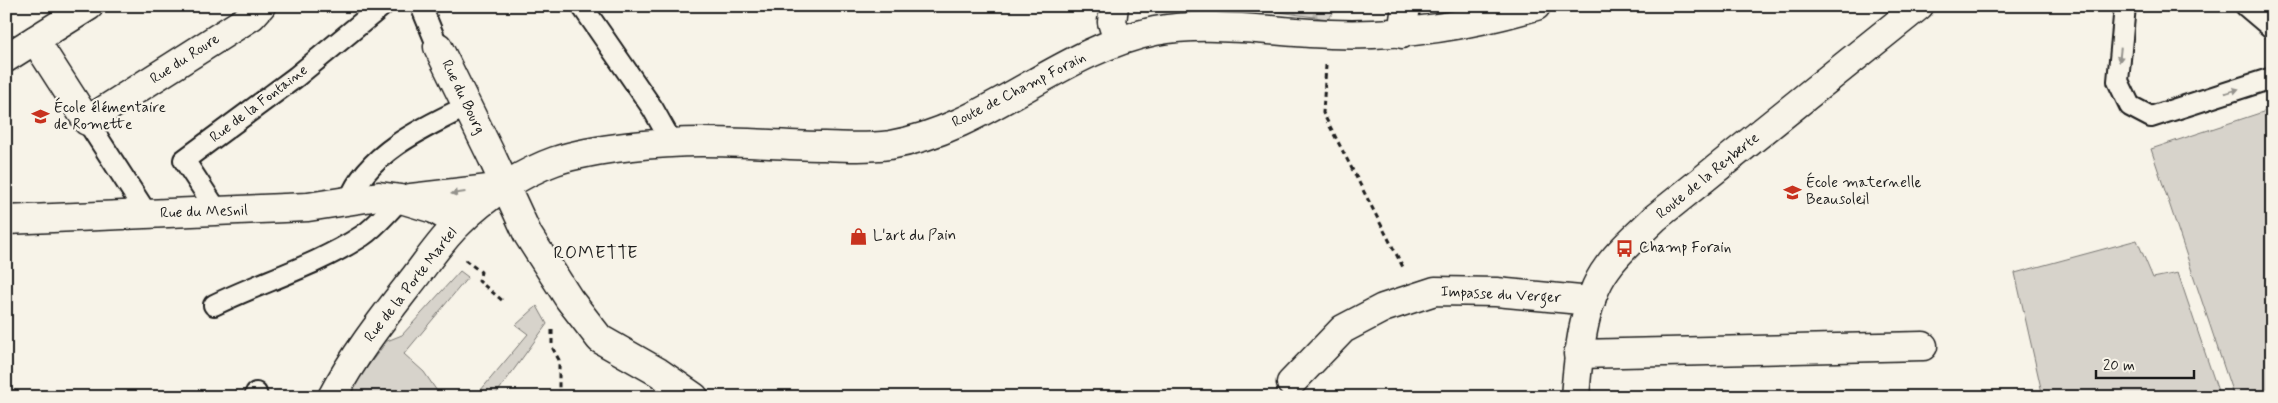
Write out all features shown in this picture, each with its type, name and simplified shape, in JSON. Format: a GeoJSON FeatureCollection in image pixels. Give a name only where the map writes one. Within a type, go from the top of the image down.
{"type":"FeatureCollection","features":[{"type":"Feature","properties":{"kind":"street"},"geometry":{"type":"LineString","coordinates":[[6,58],[89,6]]}},
{"type":"Feature","properties":{"kind":"street","name":"Rue du Roure"},"geometry":{"type":"LineString","coordinates":[[87,121],[252,16],[261,6]]}},
{"type":"Feature","properties":{"kind":"street"},"geometry":{"type":"LineString","coordinates":[[1114,6],[1112,22],[1118,41]]}},
{"type":"Feature","properties":{"kind":"street"},"geometry":{"type":"LineString","coordinates":[[1402,34],[1406,6]]}},
{"type":"Feature","properties":{"kind":"street","name":"Route de Champ Forain"},"geometry":{"type":"LineString","coordinates":[[506,187],[534,170],[567,158],[672,143],[873,147],[913,141],[958,122],[1118,41],[1157,31],[1191,27],[1328,34],[1402,34],[1496,18],[1536,6]]}},
{"type":"Feature","properties":{"kind":"street","name":"Route de la Reyberte"},"geometry":{"type":"LineString","coordinates":[[1575,397],[1578,354],[1592,301],[1607,268],[1655,218],[1918,6]]}},
{"type":"Feature","properties":{"kind":"street"},"geometry":{"type":"LineString","coordinates":[[35,40],[87,121]]}},
{"type":"Feature","properties":{"kind":"street","name":"Rue du Bourg"},"geometry":{"type":"LineString","coordinates":[[438,47],[468,106],[528,236],[568,299],[600,339],[658,372],[694,397]]}},
{"type":"Feature","properties":{"kind":"street","name":"Rue du Mesnil"},"geometry":{"type":"LineString","coordinates":[[401,199],[506,187]]}},
{"type":"Feature","properties":{"kind":"street","name":"Rue de la Porte Martel"},"geometry":{"type":"LineString","coordinates":[[332,397],[348,368],[375,328],[458,223],[506,187]]}},
{"type":"Feature","properties":{"kind":"street","name":"Rue du Mesnil"},"geometry":{"type":"LineString","coordinates":[[6,220],[308,207],[379,196],[401,199],[434,209],[458,223]]}},
{"type":"Feature","properties":{"kind":"street","name":"Impasse du Verger"},"geometry":{"type":"LineString","coordinates":[[1291,383],[1343,329],[1383,308],[1435,291],[1496,292],[1592,301]]}},
{"type":"Feature","properties":{"kind":"street"},"geometry":{"type":"LineString","coordinates":[[1578,354],[1923,346]]}},
{"type":"Feature","properties":{"kind":"lane","name":"Rue de la Fontaine"},"geometry":{"type":"LineString","coordinates":[[218,212],[184,160],[296,77],[382,6]]}},
{"type":"Feature","properties":{"kind":"lane","name":"Rue du Bourg"},"geometry":{"type":"LineString","coordinates":[[421,6],[438,47]]}},
{"type":"Feature","properties":{"kind":"lane"},"geometry":{"type":"LineString","coordinates":[[582,6],[653,109],[672,143]]}},
{"type":"Feature","properties":{"kind":"lane"},"geometry":{"type":"LineString","coordinates":[[2125,6],[2118,81],[2130,106],[2151,117],[2272,78]]}},
{"type":"Feature","properties":{"kind":"lane"},"geometry":{"type":"LineString","coordinates":[[2246,6],[2272,28]]}},
{"type":"Feature","properties":{"kind":"lane"},"geometry":{"type":"LineString","coordinates":[[349,201],[356,184],[392,149],[416,130],[468,106]]}},
{"type":"Feature","properties":{"kind":"lane"},"geometry":{"type":"LineString","coordinates":[[87,121],[147,214]]}},
{"type":"Feature","properties":{"kind":"lane"},"geometry":{"type":"LineString","coordinates":[[214,305],[250,288],[316,262],[364,235],[401,199]]}},
{"type":"Feature","properties":{"kind":"path"},"geometry":{"type":"LineString","coordinates":[[1328,34],[1323,113],[1418,297]]}},
{"type":"Feature","properties":{"kind":"path"},"geometry":{"type":"LineString","coordinates":[[470,263],[481,272],[479,281],[502,301]]}},
{"type":"Feature","properties":{"kind":"path"},"geometry":{"type":"LineString","coordinates":[[553,324],[552,347],[559,360],[559,397]]}},
{"type":"Feature","properties":{"kind":"green space"},"geometry":{"type":"Polygon","coordinates":[[[1238,6],[1339,6],[1328,19],[1238,6]]]}},
{"type":"Feature","properties":{"kind":"green space"},"geometry":{"type":"Polygon","coordinates":[[[2272,109],[2272,397],[2234,397],[2151,149],[2272,109]]]}},
{"type":"Feature","properties":{"kind":"green space"},"geometry":{"type":"Polygon","coordinates":[[[2137,240],[2153,278],[2178,273],[2220,397],[2043,397],[2015,273],[2137,240]]]}},
{"type":"Feature","properties":{"kind":"green space"},"geometry":{"type":"Polygon","coordinates":[[[460,271],[468,277],[404,354],[424,372],[441,397],[351,397],[355,383],[387,341],[402,335],[460,271]]]}},
{"type":"Feature","properties":{"kind":"green space"},"geometry":{"type":"Polygon","coordinates":[[[537,306],[547,324],[494,397],[475,397],[528,334],[516,325],[537,306]]]}},
{"type":"Feature","properties":{"kind":"place","name":"École élémentaire de Romette"},"geometry":{"type":"Point","coordinates":[40,117]}},
{"type":"Feature","properties":{"kind":"place","name":"École maternelle Beausoleil"},"geometry":{"type":"Point","coordinates":[1792,192]}},
{"type":"Feature","properties":{"kind":"place","name":"L'art du Pain"},"geometry":{"type":"Point","coordinates":[859,236]}},
{"type":"Feature","properties":{"kind":"place","name":"Champ Forain"},"geometry":{"type":"Point","coordinates":[1625,248]}},
{"type":"Feature","properties":{"kind":"district","name":"ROMETTE"},"geometry":{"type":"Point","coordinates":[596,253]}}]}
